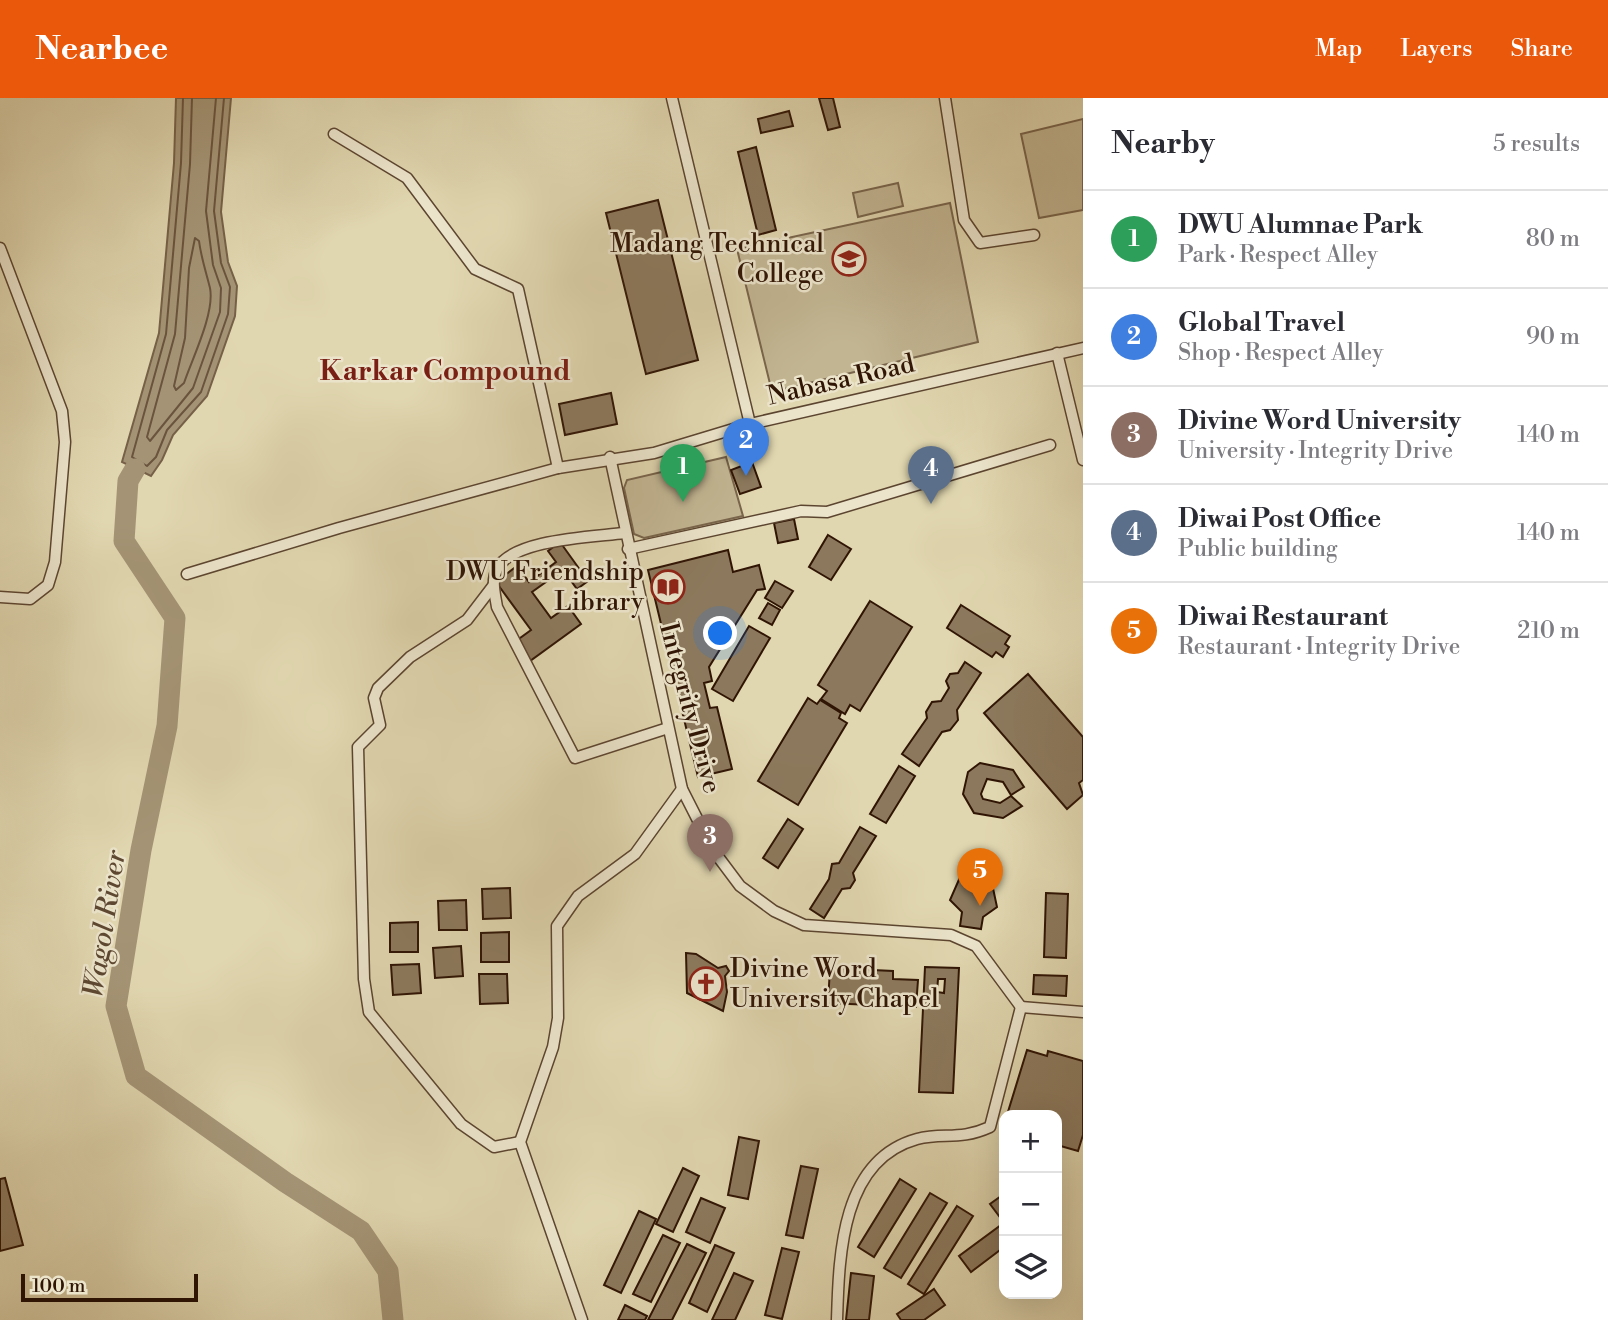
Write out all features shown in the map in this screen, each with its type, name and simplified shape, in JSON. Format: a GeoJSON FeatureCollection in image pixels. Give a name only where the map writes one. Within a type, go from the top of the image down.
{"type":"FeatureCollection","features":[{"type":"Feature","properties":{"kind":"street"},"geometry":{"type":"LineString","coordinates":[[672,98],[750,424]]}},
{"type":"Feature","properties":{"kind":"street"},"geometry":{"type":"LineString","coordinates":[[946,98],[964,220],[980,243],[1034,234]]}},
{"type":"Feature","properties":{"kind":"street"},"geometry":{"type":"LineString","coordinates":[[334,134],[407,178],[475,269],[519,289],[558,468]]}},
{"type":"Feature","properties":{"kind":"street"},"geometry":{"type":"LineString","coordinates":[[0,248],[62,411],[65,442],[54,562],[48,585],[30,599],[0,597]]}},
{"type":"Feature","properties":{"kind":"street","name":"Nabasa Road"},"geometry":{"type":"LineString","coordinates":[[187,574],[339,528],[558,468],[610,457],[654,453],[750,424],[1083,348]]}},
{"type":"Feature","properties":{"kind":"street"},"geometry":{"type":"LineString","coordinates":[[1057,353],[1083,460]]}},
{"type":"Feature","properties":{"kind":"street"},"geometry":{"type":"LineString","coordinates":[[628,549],[801,511],[827,512],[1050,445]]}},
{"type":"Feature","properties":{"kind":"street","name":"Integrity Drive"},"geometry":{"type":"LineString","coordinates":[[610,457],[624,533],[682,789],[713,850],[726,868],[740,886],[774,911],[804,925],[951,935],[976,946],[1021,1007]]}},
{"type":"Feature","properties":{"kind":"street"},"geometry":{"type":"LineString","coordinates":[[624,533],[551,542],[515,553],[497,568],[493,586],[497,607],[575,758],[668,728]]}},
{"type":"Feature","properties":{"kind":"street"},"geometry":{"type":"LineString","coordinates":[[493,586],[467,620],[410,657],[378,688],[374,698],[380,725],[358,747],[364,979],[369,1012],[461,1124],[494,1147],[520,1142]]}},
{"type":"Feature","properties":{"kind":"street"},"geometry":{"type":"LineString","coordinates":[[582,1320],[520,1142],[555,1038],[558,1018],[557,926],[578,896],[635,854],[682,789]]}},
{"type":"Feature","properties":{"kind":"street"},"geometry":{"type":"LineString","coordinates":[[836,1320],[839,1259],[856,1192],[871,1165],[896,1146],[921,1138],[970,1136],[989,1127],[1021,1007],[1083,1012]]}},
{"type":"Feature","properties":{"kind":"shaded area"},"geometry":{"type":"Polygon","coordinates":[[[1083,119],[1083,210],[1039,218],[1021,134],[1083,119]]]}},
{"type":"Feature","properties":{"kind":"shaded area"},"geometry":{"type":"Polygon","coordinates":[[[898,183],[903,206],[858,217],[853,193],[898,183]]]}},
{"type":"Feature","properties":{"kind":"shaded area"},"geometry":{"type":"Polygon","coordinates":[[[950,203],[978,342],[772,392],[737,249],[950,203]]]}},
{"type":"Feature","properties":{"kind":"shaded area"},"geometry":{"type":"Polygon","coordinates":[[[726,457],[743,516],[644,538],[634,534],[624,488],[627,480],[726,457]]]}},
{"type":"Feature","properties":{"kind":"water"},"geometry":{"type":"Polygon","coordinates":[[[176,98],[231,98],[221,212],[228,262],[237,286],[235,316],[207,396],[173,435],[162,460],[151,476],[122,462],[159,333],[174,163],[176,98]]]}},
{"type":"Feature","properties":{"kind":"building"},"geometry":{"type":"Polygon","coordinates":[[[819,98],[833,98],[840,127],[828,130],[819,98]]]}},
{"type":"Feature","properties":{"kind":"building"},"geometry":{"type":"Polygon","coordinates":[[[789,111],[793,126],[761,133],[758,119],[789,111]]]}},
{"type":"Feature","properties":{"kind":"building"},"geometry":{"type":"Polygon","coordinates":[[[756,147],[776,230],[758,235],[738,152],[756,147]]]}},
{"type":"Feature","properties":{"kind":"building"},"geometry":{"type":"Polygon","coordinates":[[[658,200],[698,360],[646,374],[606,213],[658,200]]]}},
{"type":"Feature","properties":{"kind":"building"},"geometry":{"type":"Polygon","coordinates":[[[611,393],[617,424],[565,435],[559,404],[611,393]]]}},
{"type":"Feature","properties":{"kind":"building"},"geometry":{"type":"Polygon","coordinates":[[[752,462],[761,487],[740,494],[731,470],[752,462]]]}},
{"type":"Feature","properties":{"kind":"building"},"geometry":{"type":"Polygon","coordinates":[[[794,519],[798,539],[778,543],[774,523],[794,519]]]}},
{"type":"Feature","properties":{"kind":"building"},"geometry":{"type":"Polygon","coordinates":[[[828,535],[851,549],[831,580],[809,567],[828,535]]]}},
{"type":"Feature","properties":{"kind":"building"},"geometry":{"type":"Polygon","coordinates":[[[560,542],[588,581],[577,589],[563,570],[532,592],[551,618],[568,606],[581,624],[530,661],[516,641],[531,630],[496,582],[517,566],[529,582],[556,562],[548,551],[560,542]]]}},
{"type":"Feature","properties":{"kind":"building"},"geometry":{"type":"Polygon","coordinates":[[[728,550],[733,572],[759,565],[765,589],[757,590],[709,667],[712,681],[704,683],[710,708],[717,707],[732,769],[698,777],[648,570],[728,550]]]}},
{"type":"Feature","properties":{"kind":"building"},"geometry":{"type":"Polygon","coordinates":[[[775,581],[793,591],[782,608],[765,598],[775,581]]]}},
{"type":"Feature","properties":{"kind":"building"},"geometry":{"type":"Polygon","coordinates":[[[870,601],[912,627],[860,711],[850,705],[845,714],[821,699],[827,691],[818,685],[870,601]]]}},
{"type":"Feature","properties":{"kind":"building"},"geometry":{"type":"Polygon","coordinates":[[[768,603],[780,610],[772,625],[759,618],[768,603]]]}},
{"type":"Feature","properties":{"kind":"building"},"geometry":{"type":"Polygon","coordinates":[[[961,605],[1010,636],[1005,644],[1009,647],[1003,657],[996,652],[992,657],[947,628],[961,605]]]}},
{"type":"Feature","properties":{"kind":"building"},"geometry":{"type":"Polygon","coordinates":[[[749,626],[770,638],[733,701],[712,689],[749,626]]]}},
{"type":"Feature","properties":{"kind":"building"},"geometry":{"type":"Polygon","coordinates":[[[965,662],[981,673],[957,710],[958,720],[950,730],[942,732],[919,766],[902,754],[927,718],[926,712],[932,702],[941,701],[949,688],[946,681],[950,674],[958,673],[965,662]]]}},
{"type":"Feature","properties":{"kind":"building"},"geometry":{"type":"Polygon","coordinates":[[[1028,674],[1083,737],[1083,780],[1079,783],[1083,795],[1067,809],[984,713],[1028,674]]]}},
{"type":"Feature","properties":{"kind":"building"},"geometry":{"type":"Polygon","coordinates":[[[808,698],[817,704],[820,700],[841,713],[839,718],[847,723],[798,805],[758,781],[808,698]]]}},
{"type":"Feature","properties":{"kind":"building"},"geometry":{"type":"Polygon","coordinates":[[[980,763],[1013,770],[1024,787],[1011,795],[1003,782],[987,779],[981,794],[983,799],[1000,803],[1011,796],[1022,806],[1003,818],[974,813],[963,794],[968,772],[980,763]]]}},
{"type":"Feature","properties":{"kind":"building"},"geometry":{"type":"Polygon","coordinates":[[[899,766],[915,776],[886,823],[870,814],[899,766]]]}},
{"type":"Feature","properties":{"kind":"building"},"geometry":{"type":"Polygon","coordinates":[[[788,819],[803,829],[778,868],[763,858],[788,819]]]}},
{"type":"Feature","properties":{"kind":"building"},"geometry":{"type":"Polygon","coordinates":[[[860,827],[876,836],[853,873],[855,880],[850,888],[842,889],[824,918],[810,909],[829,879],[832,864],[839,863],[860,827]]]}},
{"type":"Feature","properties":{"kind":"building"},"geometry":{"type":"Polygon","coordinates":[[[968,859],[987,860],[997,907],[983,917],[981,929],[960,926],[962,912],[950,900],[968,859]]]}},
{"type":"Feature","properties":{"kind":"building"},"geometry":{"type":"Polygon","coordinates":[[[510,888],[511,918],[483,919],[482,889],[510,888]]]}},
{"type":"Feature","properties":{"kind":"building"},"geometry":{"type":"Polygon","coordinates":[[[1046,893],[1068,894],[1066,958],[1044,957],[1046,893]]]}},
{"type":"Feature","properties":{"kind":"building"},"geometry":{"type":"Polygon","coordinates":[[[466,900],[467,930],[439,930],[438,901],[466,900]]]}},
{"type":"Feature","properties":{"kind":"building"},"geometry":{"type":"Polygon","coordinates":[[[418,922],[418,952],[390,952],[390,923],[418,922]]]}},
{"type":"Feature","properties":{"kind":"building"},"geometry":{"type":"Polygon","coordinates":[[[509,932],[509,962],[481,962],[481,933],[509,932]]]}},
{"type":"Feature","properties":{"kind":"building"},"geometry":{"type":"Polygon","coordinates":[[[461,946],[463,976],[435,978],[433,948],[461,946]]]}},
{"type":"Feature","properties":{"kind":"building","name":"Divine Word University Chapel"},"geometry":{"type":"Polygon","coordinates":[[[686,953],[696,954],[718,968],[726,966],[729,971],[725,976],[727,992],[723,1011],[687,993],[686,953]]]}},
{"type":"Feature","properties":{"kind":"building"},"geometry":{"type":"Polygon","coordinates":[[[419,964],[421,993],[393,995],[391,965],[419,964]]]}},
{"type":"Feature","properties":{"kind":"building"},"geometry":{"type":"Polygon","coordinates":[[[925,967],[959,968],[953,1093],[919,1092],[925,967]],[[938,979],[937,992],[944,993],[945,979],[938,979]]]}},
{"type":"Feature","properties":{"kind":"building"},"geometry":{"type":"Polygon","coordinates":[[[830,968],[893,971],[893,979],[918,980],[916,1007],[828,1003],[830,968]]]}},
{"type":"Feature","properties":{"kind":"building"},"geometry":{"type":"Polygon","coordinates":[[[479,974],[507,974],[508,1003],[480,1004],[479,974]]]}},
{"type":"Feature","properties":{"kind":"building"},"geometry":{"type":"Polygon","coordinates":[[[1034,975],[1067,976],[1066,996],[1033,994],[1034,975]]]}},
{"type":"Feature","properties":{"kind":"building"},"geometry":{"type":"Polygon","coordinates":[[[1027,1050],[1047,1056],[1048,1051],[1083,1061],[1083,1135],[1078,1151],[1062,1146],[1062,1110],[1009,1110],[1027,1050]]]}},
{"type":"Feature","properties":{"kind":"building"},"geometry":{"type":"Polygon","coordinates":[[[739,1137],[759,1141],[748,1199],[728,1195],[739,1137]]]}},
{"type":"Feature","properties":{"kind":"building"},"geometry":{"type":"Polygon","coordinates":[[[801,1166],[818,1169],[803,1238],[786,1235],[801,1166]]]}},
{"type":"Feature","properties":{"kind":"building"},"geometry":{"type":"Polygon","coordinates":[[[683,1168],[699,1176],[673,1232],[656,1224],[683,1168]]]}},
{"type":"Feature","properties":{"kind":"building"},"geometry":{"type":"Polygon","coordinates":[[[5,1178],[23,1245],[0,1251],[0,1179],[5,1178]]]}},
{"type":"Feature","properties":{"kind":"building"},"geometry":{"type":"Polygon","coordinates":[[[900,1179],[916,1189],[874,1257],[858,1247],[900,1179]]]}},
{"type":"Feature","properties":{"kind":"building"},"geometry":{"type":"Polygon","coordinates":[[[930,1193],[947,1203],[901,1278],[884,1268],[930,1193]]]}},
{"type":"Feature","properties":{"kind":"building"},"geometry":{"type":"Polygon","coordinates":[[[701,1198],[725,1208],[710,1243],[686,1232],[701,1198]]]}},
{"type":"Feature","properties":{"kind":"building"},"geometry":{"type":"Polygon","coordinates":[[[999,1198],[999,1216],[990,1204],[999,1198]]]}},
{"type":"Feature","properties":{"kind":"building"},"geometry":{"type":"Polygon","coordinates":[[[957,1206],[973,1216],[924,1294],[908,1284],[957,1206]]]}},
{"type":"Feature","properties":{"kind":"building"},"geometry":{"type":"Polygon","coordinates":[[[639,1211],[656,1219],[621,1293],[604,1285],[639,1211]]]}},
{"type":"Feature","properties":{"kind":"building"},"geometry":{"type":"Polygon","coordinates":[[[999,1226],[999,1251],[971,1272],[959,1256],[999,1226]]]}},
{"type":"Feature","properties":{"kind":"building"},"geometry":{"type":"Polygon","coordinates":[[[663,1235],[680,1243],[651,1302],[633,1294],[663,1235]]]}},
{"type":"Feature","properties":{"kind":"building"},"geometry":{"type":"Polygon","coordinates":[[[687,1244],[706,1253],[672,1320],[648,1320],[687,1244]]]}},
{"type":"Feature","properties":{"kind":"building"},"geometry":{"type":"Polygon","coordinates":[[[715,1245],[734,1253],[707,1312],[689,1303],[715,1245]]]}},
{"type":"Feature","properties":{"kind":"building"},"geometry":{"type":"Polygon","coordinates":[[[782,1248],[799,1252],[782,1319],[765,1315],[782,1248]]]}},
{"type":"Feature","properties":{"kind":"building"},"geometry":{"type":"Polygon","coordinates":[[[734,1273],[753,1281],[735,1320],[712,1320],[734,1273]]]}},
{"type":"Feature","properties":{"kind":"building"},"geometry":{"type":"Polygon","coordinates":[[[851,1273],[874,1276],[869,1320],[846,1320],[851,1273]]]}},
{"type":"Feature","properties":{"kind":"building"},"geometry":{"type":"Polygon","coordinates":[[[934,1289],[945,1305],[924,1320],[901,1320],[897,1314],[934,1289]]]}},
{"type":"Feature","properties":{"kind":"building"},"geometry":{"type":"Polygon","coordinates":[[[625,1305],[647,1316],[645,1320],[618,1320],[625,1305]]]}},
{"type":"Feature","properties":{"kind":"waterway","name":"Wagol River"},"geometry":{"type":"LineString","coordinates":[[135,469],[128,481],[124,541],[175,618],[167,726],[141,850],[116,1006],[136,1076],[285,1182],[361,1231],[388,1271],[393,1320]]}},
{"type":"Feature","properties":{"kind":"place","name":"Madang Technical College"},"geometry":{"type":"Point","coordinates":[849,259]}},
{"type":"Feature","properties":{"kind":"place","name":"Global Travel"},"geometry":{"type":"Point","coordinates":[746,476]}},
{"type":"Feature","properties":{"kind":"place","name":"DWU Alumnae Park"},"geometry":{"type":"Point","coordinates":[683,502]}},
{"type":"Feature","properties":{"kind":"place","name":"Diwai Post Office"},"geometry":{"type":"Point","coordinates":[931,504]}},
{"type":"Feature","properties":{"kind":"place","name":"DWU Friendship Library"},"geometry":{"type":"Point","coordinates":[668,587]}},
{"type":"Feature","properties":{"kind":"place","name":"Divine Word University"},"geometry":{"type":"Point","coordinates":[710,872]}},
{"type":"Feature","properties":{"kind":"place","name":"Diwai Restaurant"},"geometry":{"type":"Point","coordinates":[980,906]}},
{"type":"Feature","properties":{"kind":"place","name":"Divine Word University Chapel"},"geometry":{"type":"Point","coordinates":[706,984]}},
{"type":"Feature","properties":{"kind":"district","name":"Karkar Compound"},"geometry":{"type":"Point","coordinates":[445,371]}}]}
